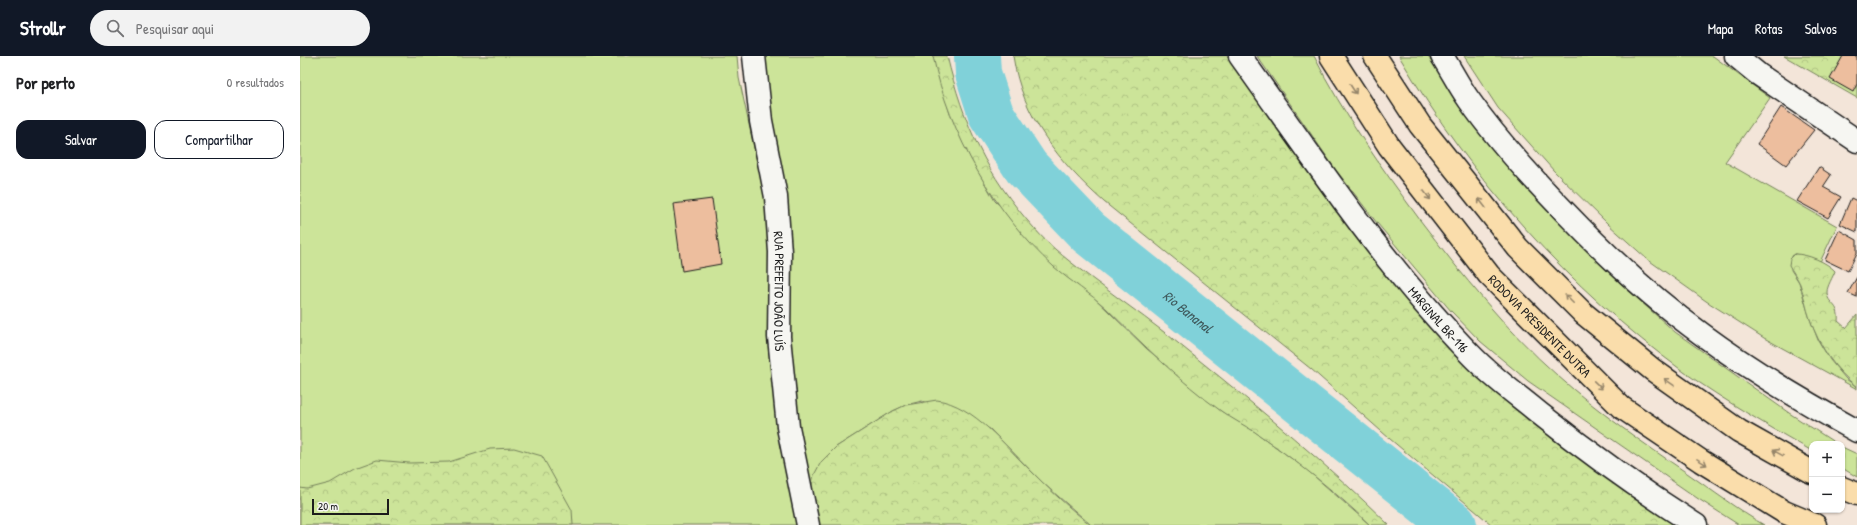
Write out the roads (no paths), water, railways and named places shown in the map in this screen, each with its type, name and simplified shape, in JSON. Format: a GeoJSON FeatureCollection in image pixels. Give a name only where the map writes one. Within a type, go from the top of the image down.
{"type":"FeatureCollection","features":[{"type":"Feature","properties":{"kind":"highway","name":"RODOVIA PRESIDENTE DUTRA"},"geometry":{"type":"LineString","coordinates":[[1332,56],[1389,146],[1489,275],[1615,401],[1700,461],[1784,512],[1815,525]]}},
{"type":"Feature","properties":{"kind":"highway"},"geometry":{"type":"LineString","coordinates":[[1376,56],[1420,125],[1518,248],[1583,313],[1653,370],[1739,431],[1809,470]]}},
{"type":"Feature","properties":{"kind":"highway"},"geometry":{"type":"LineString","coordinates":[[1845,489],[1857,494]]}},
{"type":"Feature","properties":{"kind":"main road","name":"RUA PREFEITO JOÃO LUÍS"},"geometry":{"type":"LineString","coordinates":[[754,56],[761,121],[776,197],[780,252],[779,337],[788,427],[808,525]]}},
{"type":"Feature","properties":{"kind":"main road","name":"MARGINAL BR-116"},"geometry":{"type":"LineString","coordinates":[[1240,56],[1371,237],[1434,316],[1472,356],[1493,376],[1575,441],[1696,525]]}},
{"type":"Feature","properties":{"kind":"main road"},"geometry":{"type":"LineString","coordinates":[[1442,56],[1469,100],[1507,149],[1551,197],[1625,272],[1666,307],[1733,356],[1788,392],[1857,431]]}},
{"type":"Feature","properties":{"kind":"main road"},"geometry":{"type":"LineString","coordinates":[[1736,56],[1758,74],[1857,141]]}},
{"type":"Feature","properties":{"kind":"waterway","name":"Rio Bananal"},"geometry":{"type":"LineString","coordinates":[[977,56],[978,73],[991,114],[1026,167],[1088,232],[1454,525]]}}]}
